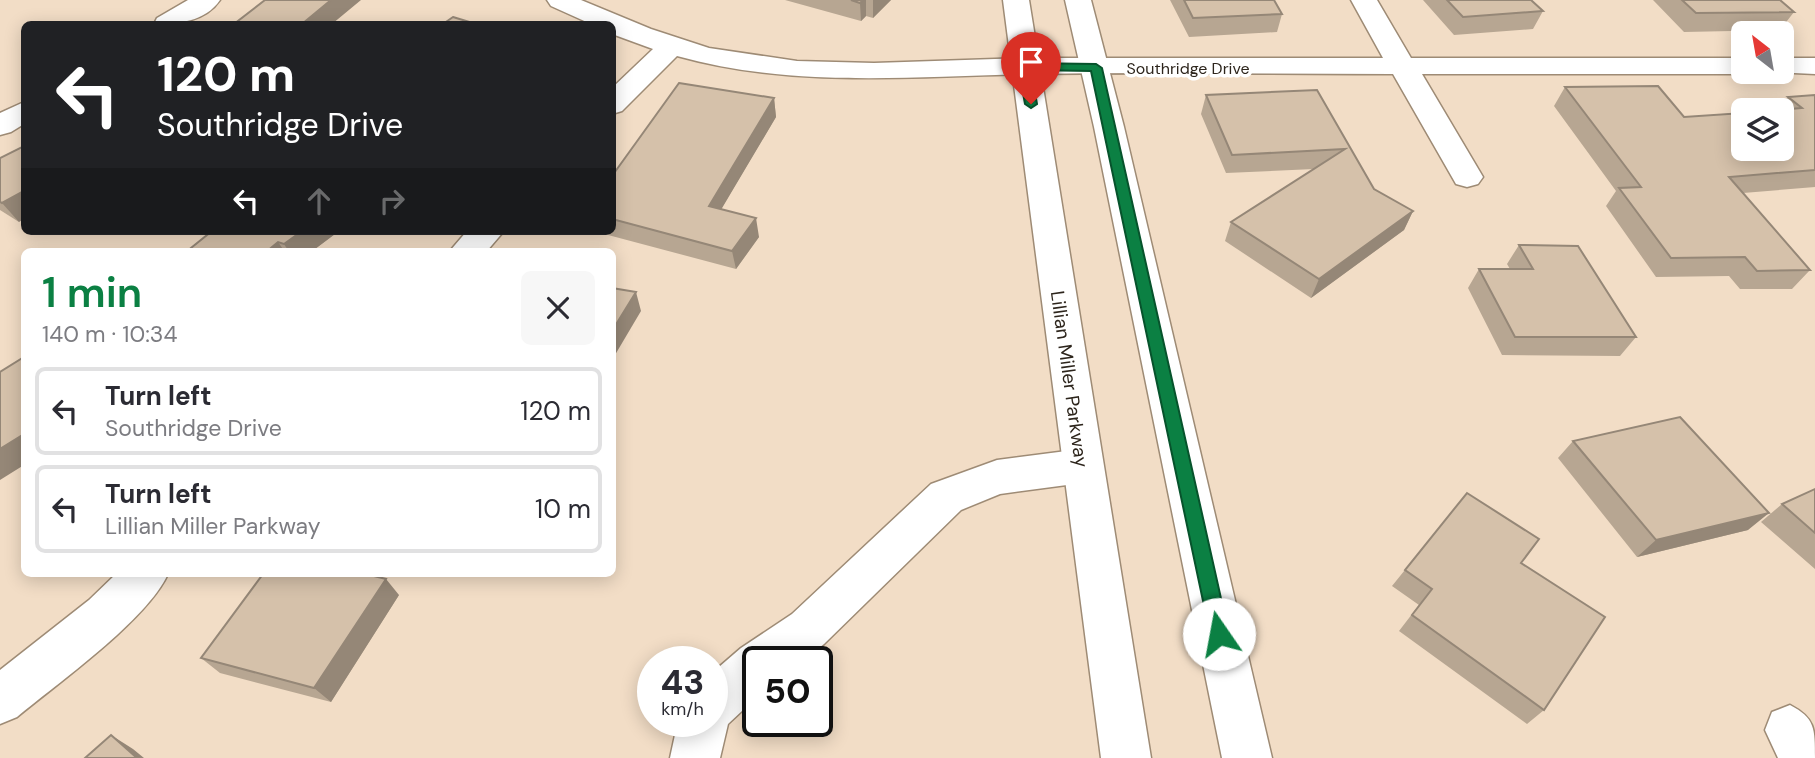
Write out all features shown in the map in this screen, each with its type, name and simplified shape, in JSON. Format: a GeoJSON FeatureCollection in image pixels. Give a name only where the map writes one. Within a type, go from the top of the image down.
{"type":"FeatureCollection","features":[{"type":"Feature","properties":{"kind":"street"},"geometry":{"type":"LineString","coordinates":[[172,21],[206,0]]}},
{"type":"Feature","properties":{"kind":"street","name":"Southridge Drive"},"geometry":{"type":"LineString","coordinates":[[560,0],[606,21]]}},
{"type":"Feature","properties":{"kind":"street","name":"Lillian Miller Parkway"},"geometry":{"type":"LineString","coordinates":[[1016,0],[1126,758]]}},
{"type":"Feature","properties":{"kind":"street"},"geometry":{"type":"LineString","coordinates":[[1079,0],[1247,758]]}},
{"type":"Feature","properties":{"kind":"street"},"geometry":{"type":"LineString","coordinates":[[1364,0],[1467,177]]}},
{"type":"Feature","properties":{"kind":"street","name":"Southridge Drive"},"geometry":{"type":"LineString","coordinates":[[616,25],[670,47],[727,60],[791,68],[932,71],[1024,66],[1731,66]]}},
{"type":"Feature","properties":{"kind":"street"},"geometry":{"type":"LineString","coordinates":[[616,101],[670,47]]}},
{"type":"Feature","properties":{"kind":"street"},"geometry":{"type":"LineString","coordinates":[[1794,66],[1815,66]]}},
{"type":"Feature","properties":{"kind":"street"},"geometry":{"type":"LineString","coordinates":[[0,126],[21,113]]}},
{"type":"Feature","properties":{"kind":"street"},"geometry":{"type":"LineString","coordinates":[[470,248],[483,235]]}},
{"type":"Feature","properties":{"kind":"street"},"geometry":{"type":"LineString","coordinates":[[784,646],[808,629],[946,497],[997,477],[1082,466]]}},
{"type":"Feature","properties":{"kind":"street"},"geometry":{"type":"LineString","coordinates":[[0,700],[105,615],[143,577]]}},
{"type":"Feature","properties":{"kind":"street"},"geometry":{"type":"LineString","coordinates":[[728,690],[742,676]]}},
{"type":"Feature","properties":{"kind":"street"},"geometry":{"type":"LineString","coordinates":[[695,758],[699,737]]}},
{"type":"Feature","properties":{"kind":"building"},"geometry":{"type":"Polygon","coordinates":[[[265,0],[331,0],[306,21],[238,21],[265,0]]]}},
{"type":"Feature","properties":{"kind":"building"},"geometry":{"type":"Polygon","coordinates":[[[1184,0],[1274,0],[1282,14],[1193,18],[1184,0]]]}},
{"type":"Feature","properties":{"kind":"building"},"geometry":{"type":"Polygon","coordinates":[[[1447,0],[1531,0],[1543,11],[1463,17],[1447,0]]]}},
{"type":"Feature","properties":{"kind":"building"},"geometry":{"type":"Polygon","coordinates":[[[1682,0],[1780,0],[1794,12],[1696,13],[1682,0]]]}},
{"type":"Feature","properties":{"kind":"building"},"geometry":{"type":"Polygon","coordinates":[[[453,17],[466,21],[447,21],[453,17]]]}},
{"type":"Feature","properties":{"kind":"building"},"geometry":{"type":"Polygon","coordinates":[[[679,83],[774,98],[709,206],[756,218],[732,251],[616,220],[616,170],[679,83]]]}},
{"type":"Feature","properties":{"kind":"building"},"geometry":{"type":"Polygon","coordinates":[[[1658,86],[1684,117],[1731,114],[1731,161],[1794,161],[1794,109],[1802,108],[1794,102],[1794,98],[1788,97],[1815,95],[1815,170],[1729,177],[1810,270],[1757,271],[1745,257],[1671,258],[1619,188],[1641,187],[1565,87],[1658,86]]]}},
{"type":"Feature","properties":{"kind":"building"},"geometry":{"type":"Polygon","coordinates":[[[1317,90],[1374,189],[1413,211],[1319,279],[1231,222],[1345,149],[1232,155],[1206,95],[1317,90]]]}},
{"type":"Feature","properties":{"kind":"building"},"geometry":{"type":"Polygon","coordinates":[[[21,148],[21,193],[2,203],[0,202],[0,158],[21,148]]]}},
{"type":"Feature","properties":{"kind":"building"},"geometry":{"type":"Polygon","coordinates":[[[207,235],[296,235],[284,244],[278,242],[271,248],[191,248],[207,235]]]}},
{"type":"Feature","properties":{"kind":"building"},"geometry":{"type":"Polygon","coordinates":[[[1519,245],[1578,246],[1636,337],[1515,337],[1479,269],[1533,269],[1519,245]]]}},
{"type":"Feature","properties":{"kind":"building"},"geometry":{"type":"Polygon","coordinates":[[[616,289],[636,292],[616,324],[616,289]]]}},
{"type":"Feature","properties":{"kind":"building"},"geometry":{"type":"Polygon","coordinates":[[[21,359],[21,436],[0,449],[0,372],[21,359]]]}},
{"type":"Feature","properties":{"kind":"building"},"geometry":{"type":"Polygon","coordinates":[[[1680,417],[1769,513],[1656,540],[1573,441],[1680,417]]]}},
{"type":"Feature","properties":{"kind":"building"},"geometry":{"type":"Polygon","coordinates":[[[1815,489],[1815,533],[1782,504],[1815,489]]]}},
{"type":"Feature","properties":{"kind":"building"},"geometry":{"type":"Polygon","coordinates":[[[1467,493],[1539,539],[1521,563],[1605,617],[1544,710],[1412,615],[1432,589],[1405,570],[1467,493]]]}},
{"type":"Feature","properties":{"kind":"building"},"geometry":{"type":"Polygon","coordinates":[[[261,577],[386,579],[314,688],[201,658],[261,577]]]}},
{"type":"Feature","properties":{"kind":"building"},"geometry":{"type":"Polygon","coordinates":[[[111,735],[137,758],[85,758],[111,735]]]}},
{"type":"Feature","properties":{"kind":"route"},"geometry":{"type":"LineString","coordinates":[[1031,104],[1024,66],[1096,68],[1219,634]]}}]}
